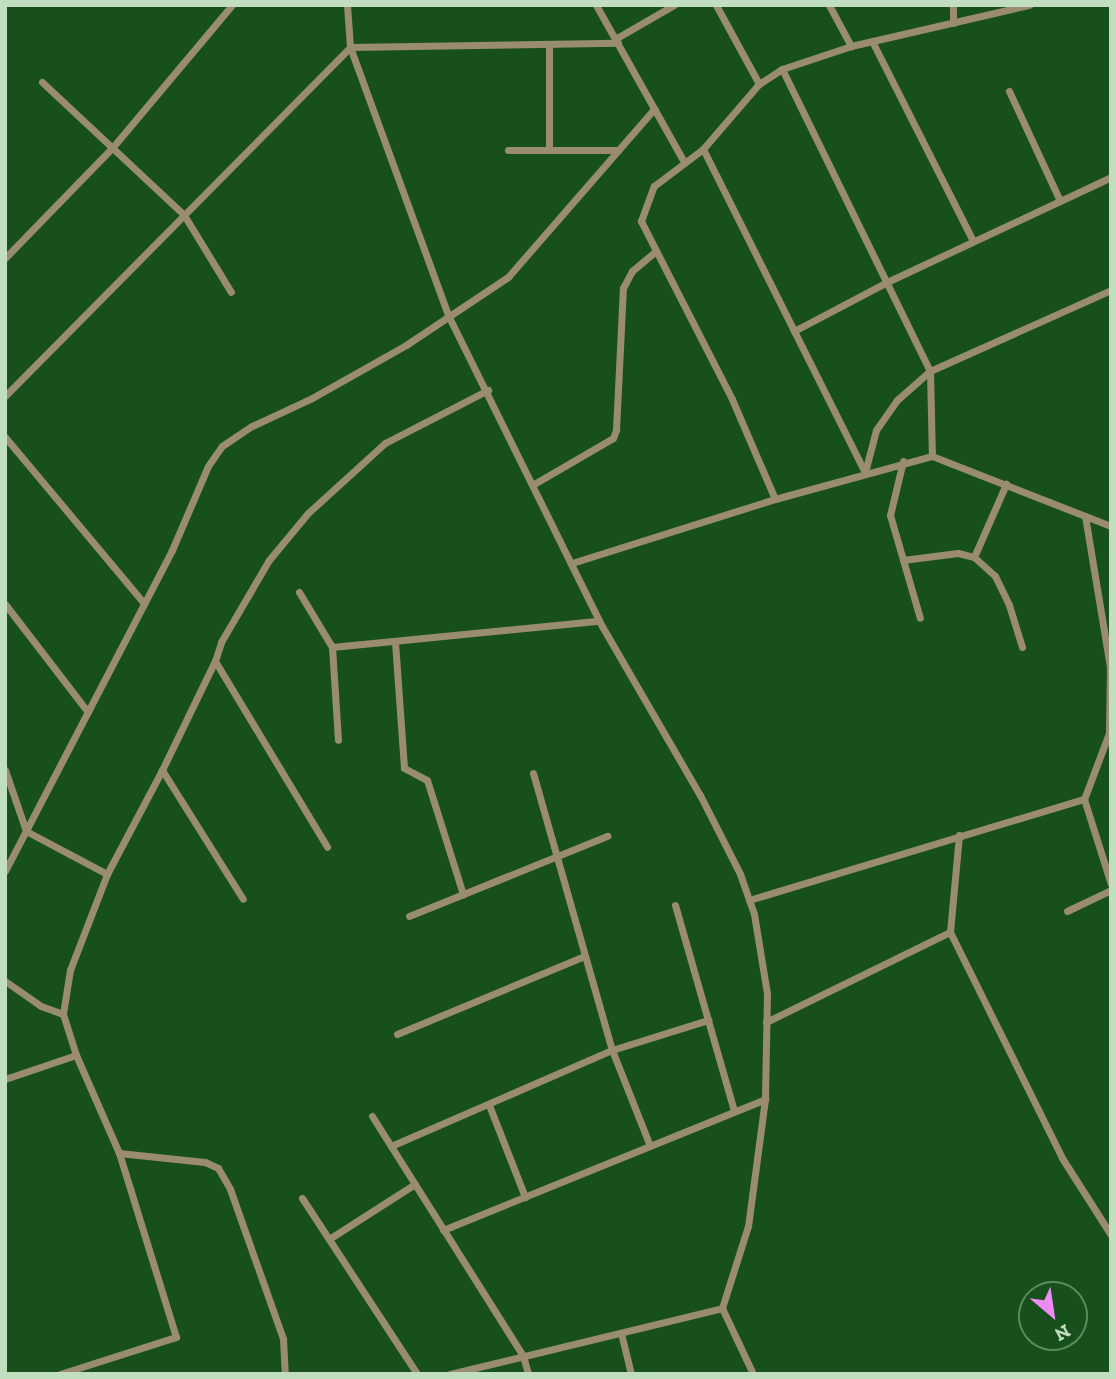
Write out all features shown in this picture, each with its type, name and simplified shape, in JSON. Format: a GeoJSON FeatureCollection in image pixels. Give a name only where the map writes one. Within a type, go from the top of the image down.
{"type":"FeatureCollection","features":[{"type":"Feature","properties":{"kind":"street"},"geometry":{"type":"LineString","coordinates":[[5,258],[112,148],[232,5]]}},
{"type":"Feature","properties":{"kind":"street"},"geometry":{"type":"LineString","coordinates":[[347,5],[350,47],[449,317],[488,390],[599,621],[700,795],[740,874],[749,900],[767,993],[765,1099],[748,1226],[722,1308],[753,1374]]}},
{"type":"Feature","properties":{"kind":"street"},"geometry":{"type":"LineString","coordinates":[[596,5],[684,162]]}},
{"type":"Feature","properties":{"kind":"street"},"geometry":{"type":"LineString","coordinates":[[5,396],[350,47],[616,41],[674,5]]}},
{"type":"Feature","properties":{"kind":"street"},"geometry":{"type":"LineString","coordinates":[[716,5],[759,83]]}},
{"type":"Feature","properties":{"kind":"street"},"geometry":{"type":"LineString","coordinates":[[829,5],[851,46]]}},
{"type":"Feature","properties":{"kind":"street"},"geometry":{"type":"LineString","coordinates":[[953,5],[953,23]]}},
{"type":"Feature","properties":{"kind":"street"},"geometry":{"type":"LineString","coordinates":[[775,499],[732,399],[641,221],[654,186],[703,149],[759,83],[782,69],[851,46],[1029,5]]}},
{"type":"Feature","properties":{"kind":"street"},"geometry":{"type":"LineString","coordinates":[[872,41],[973,241]]}},
{"type":"Feature","properties":{"kind":"street"},"geometry":{"type":"LineString","coordinates":[[549,44],[549,150]]}},
{"type":"Feature","properties":{"kind":"street"},"geometry":{"type":"LineString","coordinates":[[782,69],[930,371],[932,456]]}},
{"type":"Feature","properties":{"kind":"street"},"geometry":{"type":"LineString","coordinates":[[42,82],[184,215],[231,292]]}},
{"type":"Feature","properties":{"kind":"street"},"geometry":{"type":"LineString","coordinates":[[1009,91],[1060,201]]}},
{"type":"Feature","properties":{"kind":"street"},"geometry":{"type":"LineString","coordinates":[[5,872],[172,550],[208,466],[222,446],[252,426],[347,378],[449,317],[508,277],[654,109]]}},
{"type":"Feature","properties":{"kind":"street"},"geometry":{"type":"LineString","coordinates":[[703,149],[864,472]]}},
{"type":"Feature","properties":{"kind":"street"},"geometry":{"type":"LineString","coordinates":[[508,150],[618,150]]}},
{"type":"Feature","properties":{"kind":"street"},"geometry":{"type":"LineString","coordinates":[[794,331],[887,282],[1111,177]]}},
{"type":"Feature","properties":{"kind":"street"},"geometry":{"type":"LineString","coordinates":[[534,484],[613,438],[616,430],[623,288],[632,271],[656,251]]}},
{"type":"Feature","properties":{"kind":"street"},"geometry":{"type":"LineString","coordinates":[[864,472],[876,430],[897,400],[930,371],[1111,289]]}},
{"type":"Feature","properties":{"kind":"street"},"geometry":{"type":"LineString","coordinates":[[60,1374],[176,1337],[118,1153],[76,1055],[63,1014],[70,970],[107,874],[162,771],[215,661],[221,642],[269,560],[308,513],[385,443],[488,390]]}},
{"type":"Feature","properties":{"kind":"street"},"geometry":{"type":"LineString","coordinates":[[5,438],[144,603]]}},
{"type":"Feature","properties":{"kind":"street"},"geometry":{"type":"LineString","coordinates":[[572,564],[864,472],[932,456],[1111,526]]}},
{"type":"Feature","properties":{"kind":"street"},"geometry":{"type":"LineString","coordinates":[[903,461],[890,515],[920,618]]}},
{"type":"Feature","properties":{"kind":"street"},"geometry":{"type":"LineString","coordinates":[[974,557],[1006,484]]}},
{"type":"Feature","properties":{"kind":"street"},"geometry":{"type":"LineString","coordinates":[[1085,516],[1110,680],[1109,733],[1084,799],[1111,884]]}},
{"type":"Feature","properties":{"kind":"street"},"geometry":{"type":"LineString","coordinates":[[903,560],[958,553],[974,557],[995,576],[1009,605],[1022,647]]}},
{"type":"Feature","properties":{"kind":"street"},"geometry":{"type":"LineString","coordinates":[[299,592],[332,647],[338,740]]}},
{"type":"Feature","properties":{"kind":"street"},"geometry":{"type":"LineString","coordinates":[[5,604],[88,712]]}},
{"type":"Feature","properties":{"kind":"street"},"geometry":{"type":"LineString","coordinates":[[332,647],[599,621]]}},
{"type":"Feature","properties":{"kind":"street"},"geometry":{"type":"LineString","coordinates":[[395,642],[404,768],[427,780],[463,894]]}},
{"type":"Feature","properties":{"kind":"street"},"geometry":{"type":"LineString","coordinates":[[215,661],[327,847]]}},
{"type":"Feature","properties":{"kind":"street"},"geometry":{"type":"LineString","coordinates":[[5,770],[26,831],[107,874]]}},
{"type":"Feature","properties":{"kind":"street"},"geometry":{"type":"LineString","coordinates":[[162,771],[243,899]]}},
{"type":"Feature","properties":{"kind":"street"},"geometry":{"type":"LineString","coordinates":[[533,773],[612,1050],[650,1146]]}},
{"type":"Feature","properties":{"kind":"street"},"geometry":{"type":"LineString","coordinates":[[749,900],[1084,799]]}},
{"type":"Feature","properties":{"kind":"street"},"geometry":{"type":"LineString","coordinates":[[960,835],[950,932],[1062,1158],[1111,1235]]}},
{"type":"Feature","properties":{"kind":"street"},"geometry":{"type":"LineString","coordinates":[[409,916],[607,836]]}},
{"type":"Feature","properties":{"kind":"street"},"geometry":{"type":"LineString","coordinates":[[1067,911],[1111,890]]}},
{"type":"Feature","properties":{"kind":"street"},"geometry":{"type":"LineString","coordinates":[[675,905],[734,1111]]}},
{"type":"Feature","properties":{"kind":"street"},"geometry":{"type":"LineString","coordinates":[[766,1022],[950,932]]}},
{"type":"Feature","properties":{"kind":"street"},"geometry":{"type":"LineString","coordinates":[[397,1034],[584,956]]}},
{"type":"Feature","properties":{"kind":"street"},"geometry":{"type":"LineString","coordinates":[[5,981],[41,1006],[63,1014]]}},
{"type":"Feature","properties":{"kind":"street"},"geometry":{"type":"LineString","coordinates":[[391,1146],[612,1050],[708,1020]]}},
{"type":"Feature","properties":{"kind":"street"},"geometry":{"type":"LineString","coordinates":[[5,1079],[76,1055]]}},
{"type":"Feature","properties":{"kind":"street"},"geometry":{"type":"LineString","coordinates":[[443,1230],[765,1099]]}},
{"type":"Feature","properties":{"kind":"street"},"geometry":{"type":"LineString","coordinates":[[489,1105],[525,1196]]}},
{"type":"Feature","properties":{"kind":"street"},"geometry":{"type":"LineString","coordinates":[[372,1116],[523,1356],[528,1374]]}},
{"type":"Feature","properties":{"kind":"street"},"geometry":{"type":"LineString","coordinates":[[118,1153],[205,1162],[218,1168],[230,1189],[283,1339],[285,1374]]}},
{"type":"Feature","properties":{"kind":"street"},"geometry":{"type":"LineString","coordinates":[[329,1239],[415,1184]]}},
{"type":"Feature","properties":{"kind":"street"},"geometry":{"type":"LineString","coordinates":[[302,1198],[417,1374]]}},
{"type":"Feature","properties":{"kind":"street"},"geometry":{"type":"LineString","coordinates":[[450,1374],[722,1308]]}},
{"type":"Feature","properties":{"kind":"street"},"geometry":{"type":"LineString","coordinates":[[621,1333],[631,1374]]}}]}
